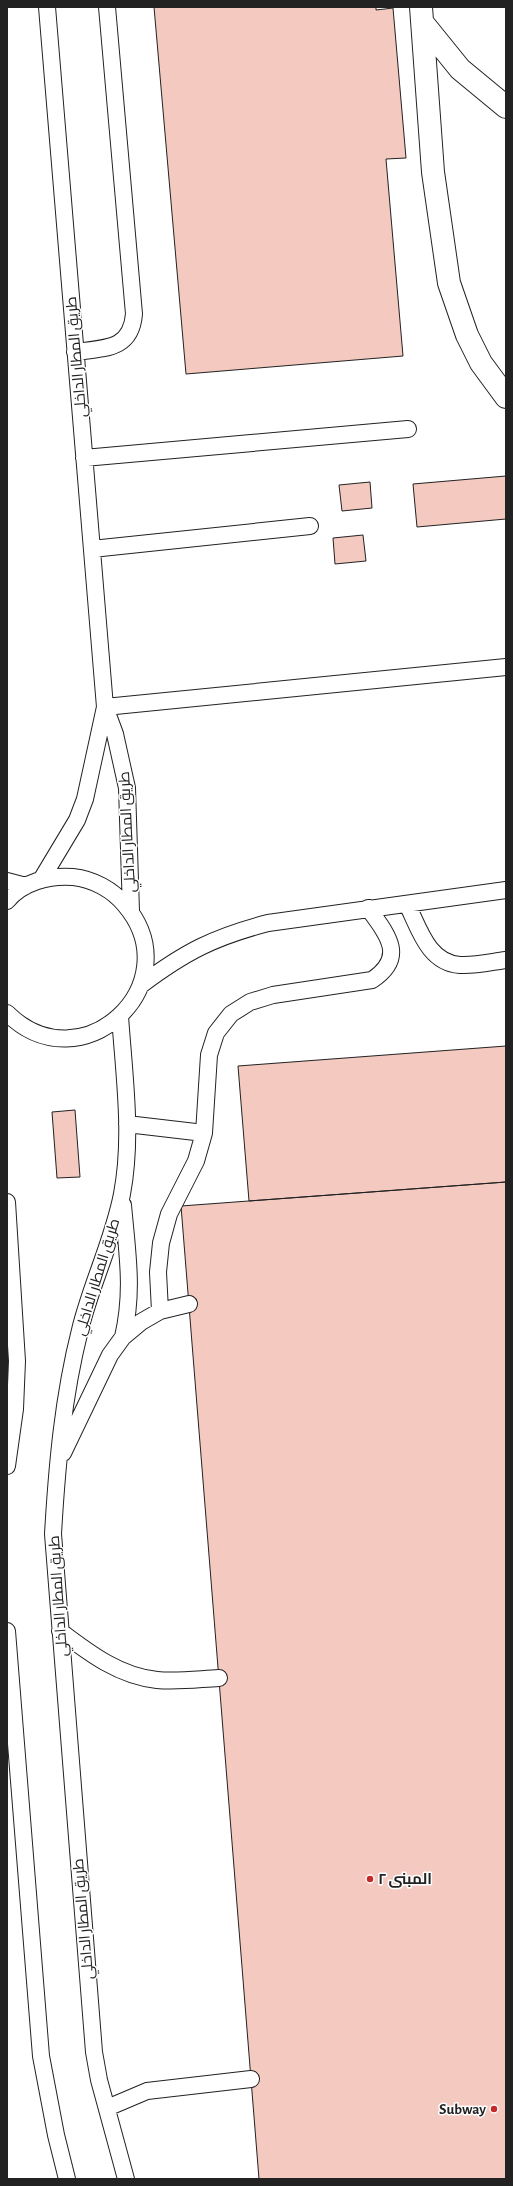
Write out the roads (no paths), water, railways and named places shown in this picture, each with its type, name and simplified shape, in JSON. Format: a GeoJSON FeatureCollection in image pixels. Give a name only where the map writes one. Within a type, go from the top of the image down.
{"type":"FeatureCollection","features":[{"type":"Feature","properties":{"kind":"street"},"geometry":{"type":"LineString","coordinates":[[422,14],[460,69],[506,107]]}},
{"type":"Feature","properties":{"kind":"street"},"geometry":{"type":"LineString","coordinates":[[422,14],[433,172],[449,283],[467,335],[481,363],[506,397]]}},
{"type":"Feature","properties":{"kind":"lane","name":"طريق المطار الداخلي"},"geometry":{"type":"LineString","coordinates":[[47,7],[105,707],[115,734],[127,788],[131,911]]}},
{"type":"Feature","properties":{"kind":"lane"},"geometry":{"type":"LineString","coordinates":[[75,352],[109,348],[120,343],[128,336],[134,320],[107,7]]}},
{"type":"Feature","properties":{"kind":"lane"},"geometry":{"type":"LineString","coordinates":[[84,458],[408,429]]}},
{"type":"Feature","properties":{"kind":"lane"},"geometry":{"type":"LineString","coordinates":[[92,549],[310,526]]}},
{"type":"Feature","properties":{"kind":"lane"},"geometry":{"type":"LineString","coordinates":[[105,707],[506,667]]}},
{"type":"Feature","properties":{"kind":"lane","name":"طريق المطار الداخلي"},"geometry":{"type":"LineString","coordinates":[[40,880],[73,826],[85,799],[105,707]]}},
{"type":"Feature","properties":{"kind":"lane","name":"طريق المطار الداخلي"},"geometry":{"type":"LineString","coordinates":[[7,901],[26,886],[40,880],[57,877],[74,877],[91,881],[120,898],[131,911],[140,928],[144,947],[145,966],[141,985],[132,1002],[120,1016],[105,1028],[87,1035],[68,1038],[49,1036],[31,1030],[7,1013]]}},
{"type":"Feature","properties":{"kind":"lane"},"geometry":{"type":"LineString","coordinates":[[7,881],[26,886]]}},
{"type":"Feature","properties":{"kind":"lane"},"geometry":{"type":"LineString","coordinates":[[141,985],[177,959],[201,945],[234,932],[302,916],[408,904],[506,890]]}},
{"type":"Feature","properties":{"kind":"lane"},"geometry":{"type":"LineString","coordinates":[[408,904],[430,950],[439,958],[460,965],[506,960]]}},
{"type":"Feature","properties":{"kind":"lane"},"geometry":{"type":"LineString","coordinates":[[160,1311],[158,1272],[161,1243],[169,1214],[196,1161],[204,1133],[209,1055],[216,1033],[231,1014],[250,1002],[273,995],[372,980],[383,972],[391,961],[392,948],[386,932],[368,908]]}},
{"type":"Feature","properties":{"kind":"lane","name":"طريق المطار الداخلي"},"geometry":{"type":"LineString","coordinates":[[120,1016],[127,1124],[122,1194],[80,1330],[66,1397],[57,1465],[53,1534],[94,2052],[99,2080],[126,2179]]}},
{"type":"Feature","properties":{"kind":"lane"},"geometry":{"type":"LineString","coordinates":[[127,1124],[204,1133]]}},
{"type":"Feature","properties":{"kind":"lane"},"geometry":{"type":"LineString","coordinates":[[122,1194],[130,1284],[129,1311],[123,1337]]}},
{"type":"Feature","properties":{"kind":"lane"},"geometry":{"type":"LineString","coordinates":[[7,1202],[17,1361],[15,1409],[7,1466]]}},
{"type":"Feature","properties":{"kind":"lane"},"geometry":{"type":"LineString","coordinates":[[57,1465],[110,1355],[123,1337],[141,1322],[160,1311],[189,1304]]}},
{"type":"Feature","properties":{"kind":"lane"},"geometry":{"type":"LineString","coordinates":[[7,1631],[39,2043],[53,2122],[67,2179]]}},
{"type":"Feature","properties":{"kind":"lane"},"geometry":{"type":"LineString","coordinates":[[60,1631],[109,1665],[136,1676],[158,1680],[219,1678]]}},
{"type":"Feature","properties":{"kind":"lane"},"geometry":{"type":"LineString","coordinates":[[107,2108],[147,2091],[251,2079]]}},
{"type":"Feature","properties":{"kind":"place","name":"المبنى ٢"},"geometry":{"type":"Point","coordinates":[370,1879]}},
{"type":"Feature","properties":{"kind":"place","name":"Subway"},"geometry":{"type":"Point","coordinates":[494,2109]}}]}
